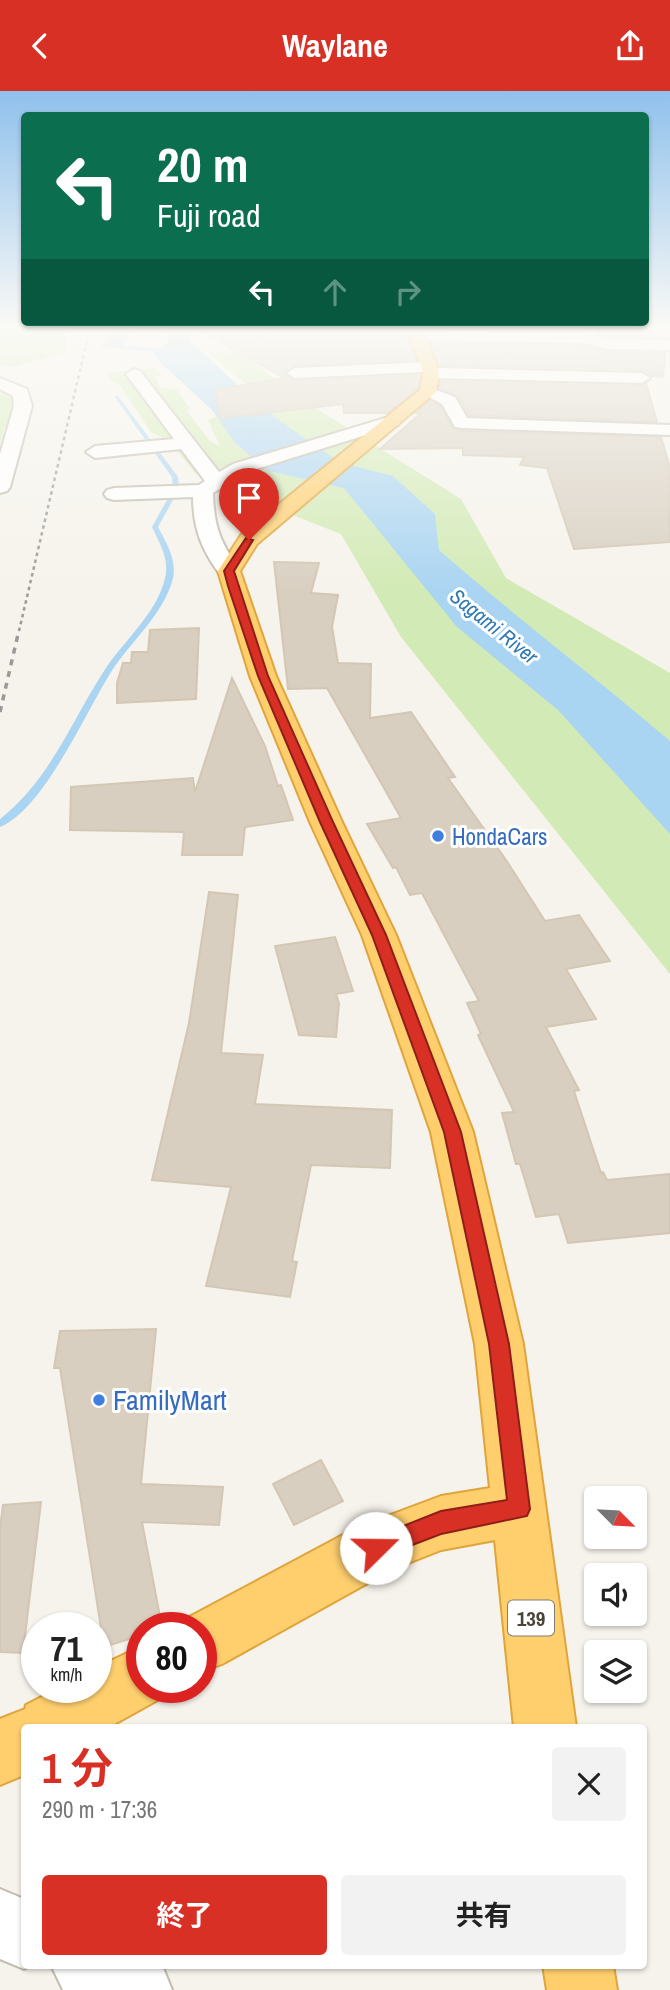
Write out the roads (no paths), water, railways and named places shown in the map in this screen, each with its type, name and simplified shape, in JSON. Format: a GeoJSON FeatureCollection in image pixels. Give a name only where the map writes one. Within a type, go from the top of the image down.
{"type":"FeatureCollection","features":[{"type":"Feature","properties":{"kind":"highway"},"geometry":{"type":"LineString","coordinates":[[229,571],[249,540],[302,493],[398,417]]}},
{"type":"Feature","properties":{"kind":"highway","name":"139"},"geometry":{"type":"LineString","coordinates":[[229,571],[263,676],[326,822],[379,935],[452,1132],[499,1344],[545,1724]]}},
{"type":"Feature","properties":{"kind":"highway"},"geometry":{"type":"LineString","coordinates":[[217,1634],[376,1548],[441,1523],[519,1509]]}},
{"type":"Feature","properties":{"kind":"highway"},"geometry":{"type":"LineString","coordinates":[[54,1724],[126,1685]]}},
{"type":"Feature","properties":{"kind":"highway"},"geometry":{"type":"LineString","coordinates":[[0,1754],[21,1742]]}},
{"type":"Feature","properties":{"kind":"highway"},"geometry":{"type":"LineString","coordinates":[[579,1969],[582,1990]]}},
{"type":"Feature","properties":{"kind":"street"},"geometry":{"type":"LineString","coordinates":[[0,487],[20,417]]}},
{"type":"Feature","properties":{"kind":"street"},"geometry":{"type":"LineString","coordinates":[[160,417],[177,444],[212,551],[229,571]]}},
{"type":"Feature","properties":{"kind":"street"},"geometry":{"type":"LineString","coordinates":[[458,417],[461,423],[670,430]]}},
{"type":"Feature","properties":{"kind":"street"},"geometry":{"type":"LineString","coordinates":[[114,494],[193,490],[240,468],[341,435],[392,422]]}},
{"type":"Feature","properties":{"kind":"street"},"geometry":{"type":"LineString","coordinates":[[95,452],[177,444]]}},
{"type":"Feature","properties":{"kind":"street"},"geometry":{"type":"LineString","coordinates":[[0,1923],[21,1934]]}},
{"type":"Feature","properties":{"kind":"street"},"geometry":{"type":"LineString","coordinates":[[94,1969],[137,1990]]}},
{"type":"Feature","properties":{"kind":"water","name":"Sagami River"},"geometry":{"type":"Polygon","coordinates":[[[217,417],[275,417],[342,463],[393,476],[435,514],[439,550],[670,741],[670,834],[558,710],[457,627],[344,488],[269,471],[235,443],[217,417]]]}},
{"type":"Feature","properties":{"kind":"waterway"},"geometry":{"type":"LineString","coordinates":[[0,824],[17,811],[47,775],[107,672],[158,603],[169,578],[168,558],[155,527],[176,489],[175,477],[130,417]]}},
{"type":"Feature","properties":{"kind":"railway"},"geometry":{"type":"LineString","coordinates":[[19,631],[69,417]]}},
{"type":"Feature","properties":{"kind":"railway"},"geometry":{"type":"LineString","coordinates":[[0,712],[19,630]]}},
{"type":"Feature","properties":{"kind":"place","name":"HondaCars"},"geometry":{"type":"Point","coordinates":[438,836]}},
{"type":"Feature","properties":{"kind":"place","name":"FamilyMart"},"geometry":{"type":"Point","coordinates":[99,1400]}}]}
